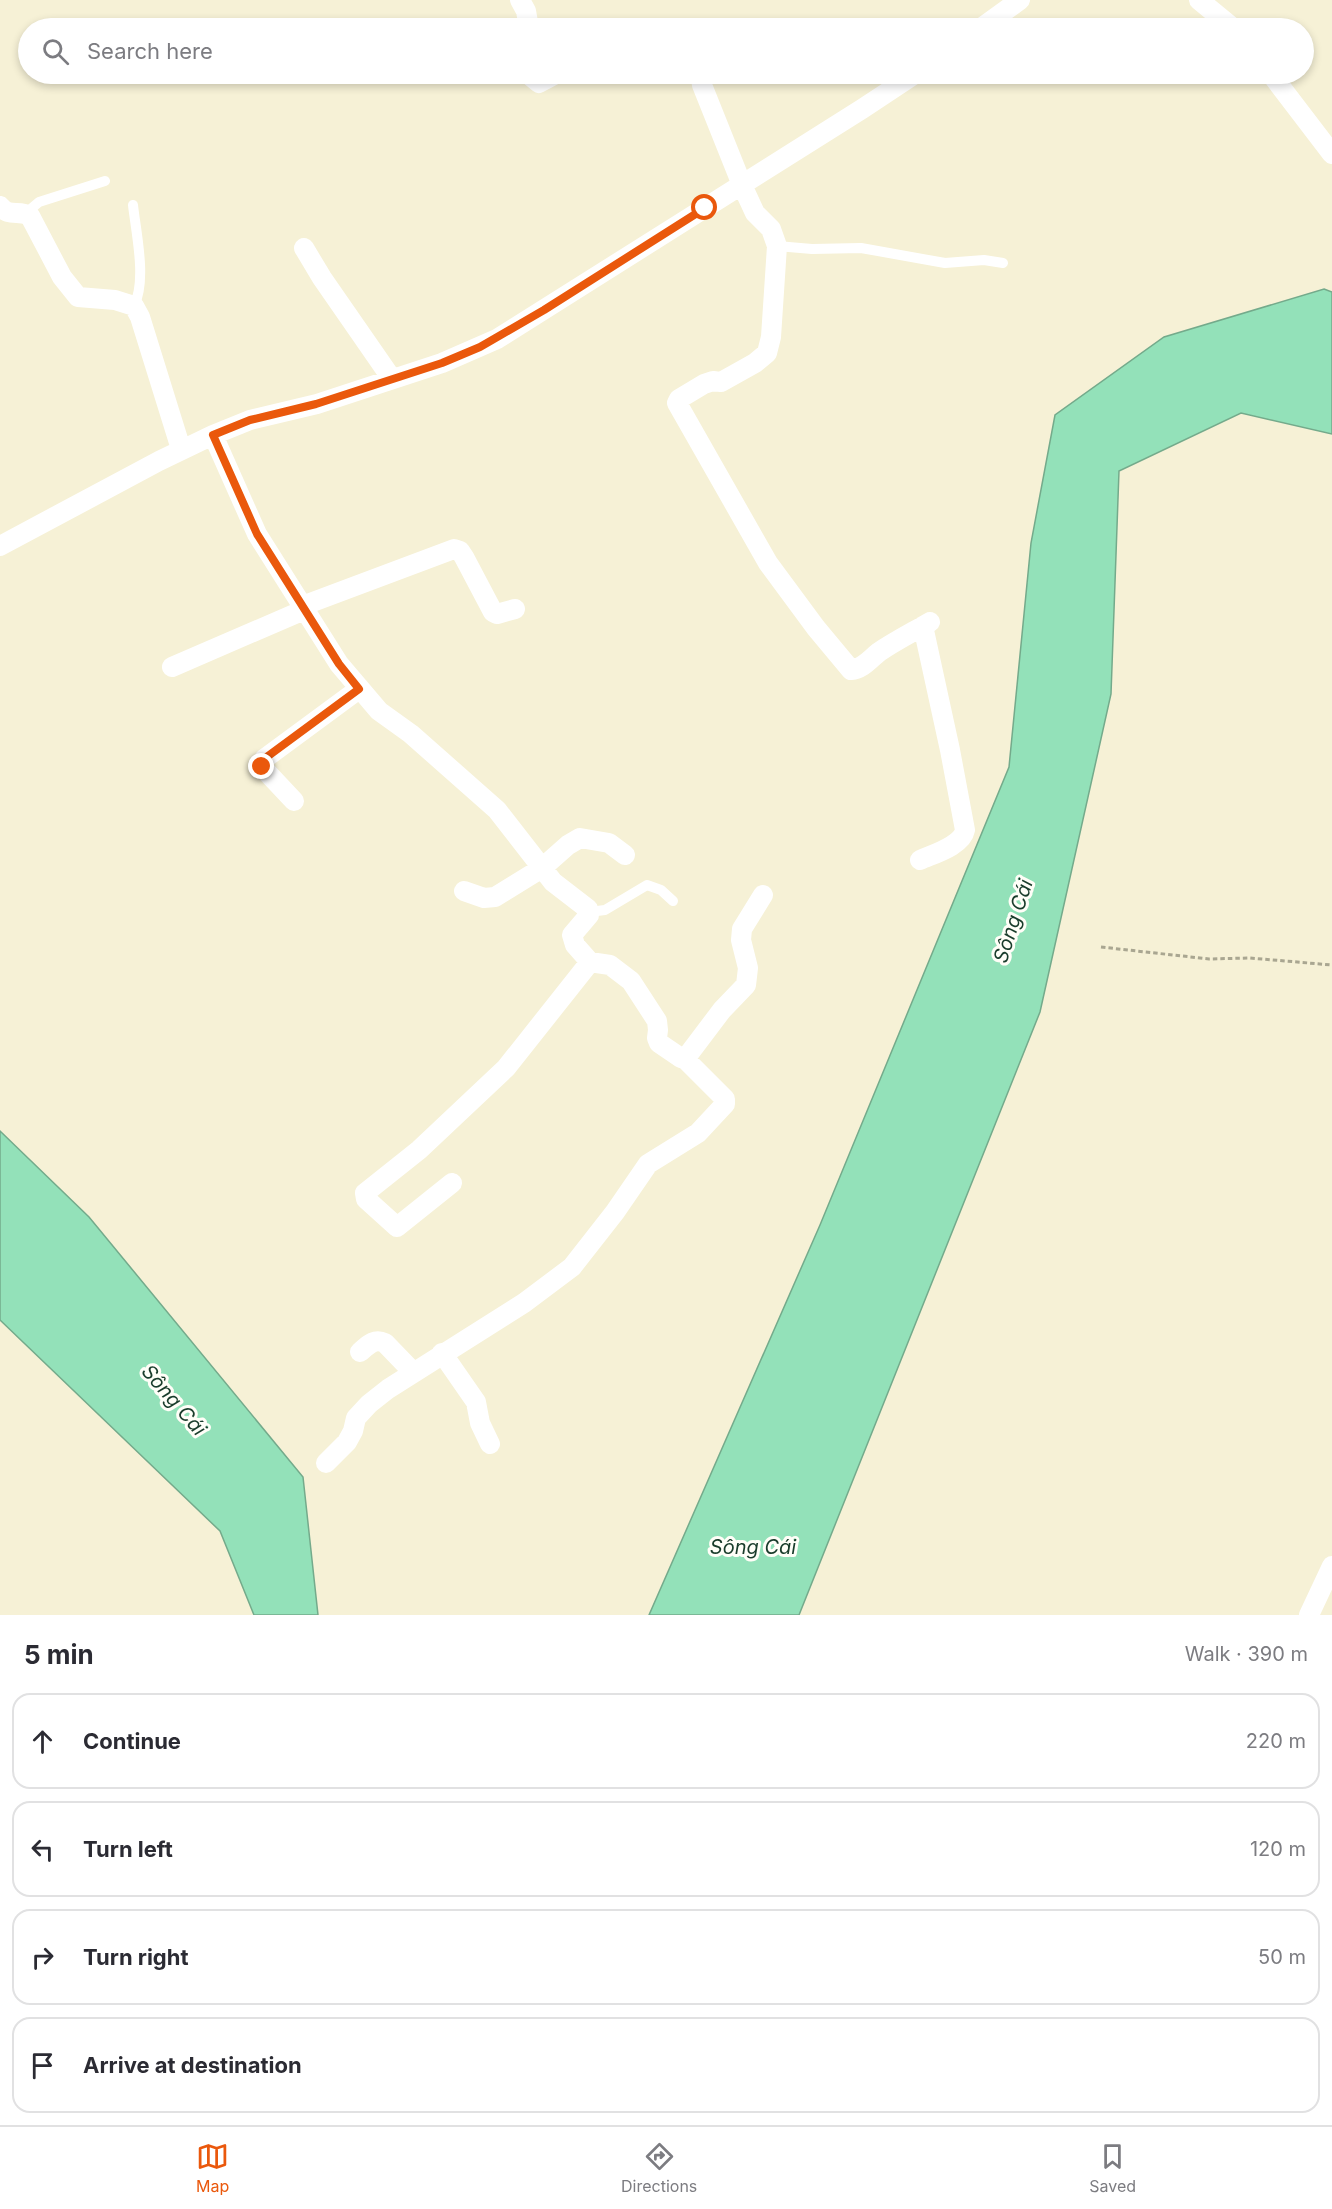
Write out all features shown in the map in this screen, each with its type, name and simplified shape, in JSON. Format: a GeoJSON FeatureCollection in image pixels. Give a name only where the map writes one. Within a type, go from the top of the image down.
{"type":"FeatureCollection","features":[{"type":"Feature","properties":{"kind":"street"},"geometry":{"type":"LineString","coordinates":[[520,0],[528,18]]}},
{"type":"Feature","properties":{"kind":"street"},"geometry":{"type":"LineString","coordinates":[[995,18],[1020,0]]}},
{"type":"Feature","properties":{"kind":"street"},"geometry":{"type":"LineString","coordinates":[[1199,0],[1221,18]]}},
{"type":"Feature","properties":{"kind":"street"},"geometry":{"type":"LineString","coordinates":[[702,84],[742,185],[756,213],[771,229],[777,246],[771,337],[766,353],[755,363],[721,381],[713,381],[694,389],[679,399],[677,403],[768,563],[816,628],[851,670],[867,663],[880,651],[926,624],[965,830],[961,838],[953,844],[920,860]]}},
{"type":"Feature","properties":{"kind":"street"},"geometry":{"type":"LineString","coordinates":[[0,546],[181,449],[213,435],[250,420],[316,404],[442,363],[496,339],[900,84]]}},
{"type":"Feature","properties":{"kind":"street"},"geometry":{"type":"LineString","coordinates":[[1279,84],[1332,154]]}},
{"type":"Feature","properties":{"kind":"street"},"geometry":{"type":"LineString","coordinates":[[0,206],[4,212],[9,214],[26,213],[62,278],[78,297],[115,300],[134,306],[140,317],[181,449]]}},
{"type":"Feature","properties":{"kind":"street"},"geometry":{"type":"LineString","coordinates":[[304,248],[321,278],[392,379]]}},
{"type":"Feature","properties":{"kind":"street"},"geometry":{"type":"LineString","coordinates":[[213,435],[257,534],[339,664],[379,711],[395,720],[497,810],[553,882],[589,912],[572,935],[572,940],[590,962],[610,964],[623,972],[657,1021],[659,1043],[685,1059],[725,1099],[725,1104],[698,1133],[648,1164],[615,1212],[572,1267],[524,1303],[442,1353],[369,1404],[356,1419],[347,1442],[326,1463]]}},
{"type":"Feature","properties":{"kind":"street"},"geometry":{"type":"LineString","coordinates":[[172,667],[303,608],[454,549],[460,551],[464,557],[493,612],[497,614],[515,609]]}},
{"type":"Feature","properties":{"kind":"street"},"geometry":{"type":"LineString","coordinates":[[294,801],[262,767],[264,759],[359,689]]}},
{"type":"Feature","properties":{"kind":"street"},"geometry":{"type":"LineString","coordinates":[[465,891],[484,898],[495,897],[542,868],[568,845],[580,838],[609,843],[626,855]]}},
{"type":"Feature","properties":{"kind":"street"},"geometry":{"type":"LineString","coordinates":[[685,1059],[722,1010],[746,985],[748,968],[741,940],[742,929],[763,895]]}},
{"type":"Feature","properties":{"kind":"street"},"geometry":{"type":"LineString","coordinates":[[452,1183],[397,1227],[366,1198],[365,1192],[419,1150],[506,1068],[590,962]]}},
{"type":"Feature","properties":{"kind":"street"},"geometry":{"type":"LineString","coordinates":[[360,1352],[375,1341],[385,1343],[413,1372]]}},
{"type":"Feature","properties":{"kind":"street"},"geometry":{"type":"LineString","coordinates":[[442,1353],[476,1402],[480,1423],[490,1444]]}},
{"type":"Feature","properties":{"kind":"street"},"geometry":{"type":"LineString","coordinates":[[1309,1615],[1332,1566]]}},
{"type":"Feature","properties":{"kind":"lane"},"geometry":{"type":"LineString","coordinates":[[26,213],[39,202],[105,181]]}},
{"type":"Feature","properties":{"kind":"lane"},"geometry":{"type":"LineString","coordinates":[[133,205],[140,266],[139,297],[134,306]]}},
{"type":"Feature","properties":{"kind":"lane"},"geometry":{"type":"LineString","coordinates":[[777,246],[812,249],[861,248],[945,263],[984,260],[1003,263]]}},
{"type":"Feature","properties":{"kind":"lane"},"geometry":{"type":"LineString","coordinates":[[589,912],[605,910],[647,885],[661,890],[673,901]]}},
{"type":"Feature","properties":{"kind":"path"},"geometry":{"type":"LineString","coordinates":[[1101,947],[1209,959],[1250,958],[1332,965]]}},
{"type":"Feature","properties":{"kind":"water","name":"Sông Cái"},"geometry":{"type":"Polygon","coordinates":[[[1324,289],[1332,292],[1332,434],[1241,413],[1119,471],[1111,694],[1040,1012],[799,1615],[649,1615],[820,1225],[1009,767],[1031,543],[1055,415],[1164,337],[1324,289]]]}},
{"type":"Feature","properties":{"kind":"water","name":"Sông Cái"},"geometry":{"type":"Polygon","coordinates":[[[0,1131],[89,1217],[303,1477],[318,1615],[254,1615],[220,1531],[0,1320],[0,1131]]]}},
{"type":"Feature","properties":{"kind":"route"},"geometry":{"type":"LineString","coordinates":[[262,767],[264,759],[359,689],[339,664],[257,534],[213,435],[250,420],[316,404],[442,363],[480,347],[511,331],[648,242],[705,208]]}}]}
